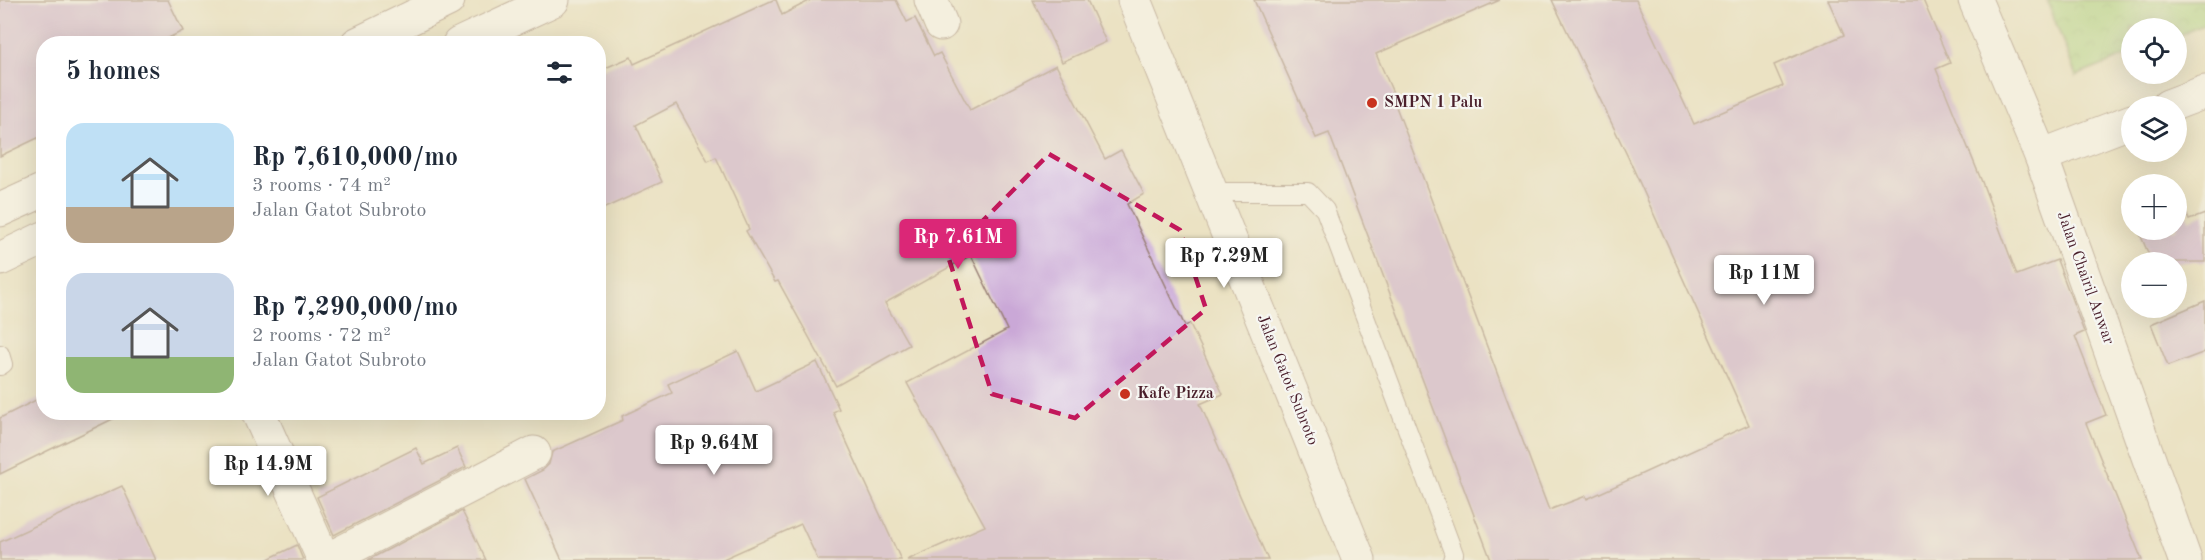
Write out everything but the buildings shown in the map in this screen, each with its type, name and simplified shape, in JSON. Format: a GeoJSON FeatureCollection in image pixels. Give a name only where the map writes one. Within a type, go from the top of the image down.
{"type":"FeatureCollection","features":[{"type":"Feature","properties":{"kind":"street"},"geometry":{"type":"LineString","coordinates":[[374,36],[448,0]]}},
{"type":"Feature","properties":{"kind":"street"},"geometry":{"type":"LineString","coordinates":[[476,36],[553,0]]}},
{"type":"Feature","properties":{"kind":"street","name":"Jalan Gatot Subroto"},"geometry":{"type":"LineString","coordinates":[[1134,0],[1359,560]]}},
{"type":"Feature","properties":{"kind":"street","name":"Jalan Chairil Anwar"},"geometry":{"type":"LineString","coordinates":[[1975,0],[2041,156],[2185,560]]}},
{"type":"Feature","properties":{"kind":"street"},"geometry":{"type":"LineString","coordinates":[[2187,99],[2205,92]]}},
{"type":"Feature","properties":{"kind":"street"},"geometry":{"type":"LineString","coordinates":[[2041,156],[2121,125]]}},
{"type":"Feature","properties":{"kind":"street"},"geometry":{"type":"LineString","coordinates":[[0,210],[36,194]]}},
{"type":"Feature","properties":{"kind":"street"},"geometry":{"type":"LineString","coordinates":[[0,259],[36,242]]}},
{"type":"Feature","properties":{"kind":"street"},"geometry":{"type":"LineString","coordinates":[[262,420],[326,560],[534,453]]}},
{"type":"Feature","properties":{"kind":"lane"},"geometry":{"type":"LineString","coordinates":[[1212,192],[1308,192],[1325,210],[1454,554],[1452,560]]}},
{"type":"Feature","properties":{"kind":"lane"},"geometry":{"type":"LineString","coordinates":[[0,354],[3,364],[0,366]]}},
{"type":"Feature","properties":{"kind":"highlighted area"},"geometry":{"type":"Polygon","coordinates":[[[1049,154],[1180,230],[1206,309],[1075,418],[992,394],[948,256],[1049,154]]]}},
{"type":"Feature","properties":{"kind":"green space"},"geometry":{"type":"Polygon","coordinates":[[[2047,0],[2205,0],[2205,24],[2187,32],[2187,18],[2121,18],[2121,58],[2076,76],[2047,0]]]}},
{"type":"Feature","properties":{"kind":"place","name":"SMPN 1 Palu"},"geometry":{"type":"Point","coordinates":[1372,103]}},
{"type":"Feature","properties":{"kind":"place","name":"Kafe Pizza"},"geometry":{"type":"Point","coordinates":[1125,394]}}]}
